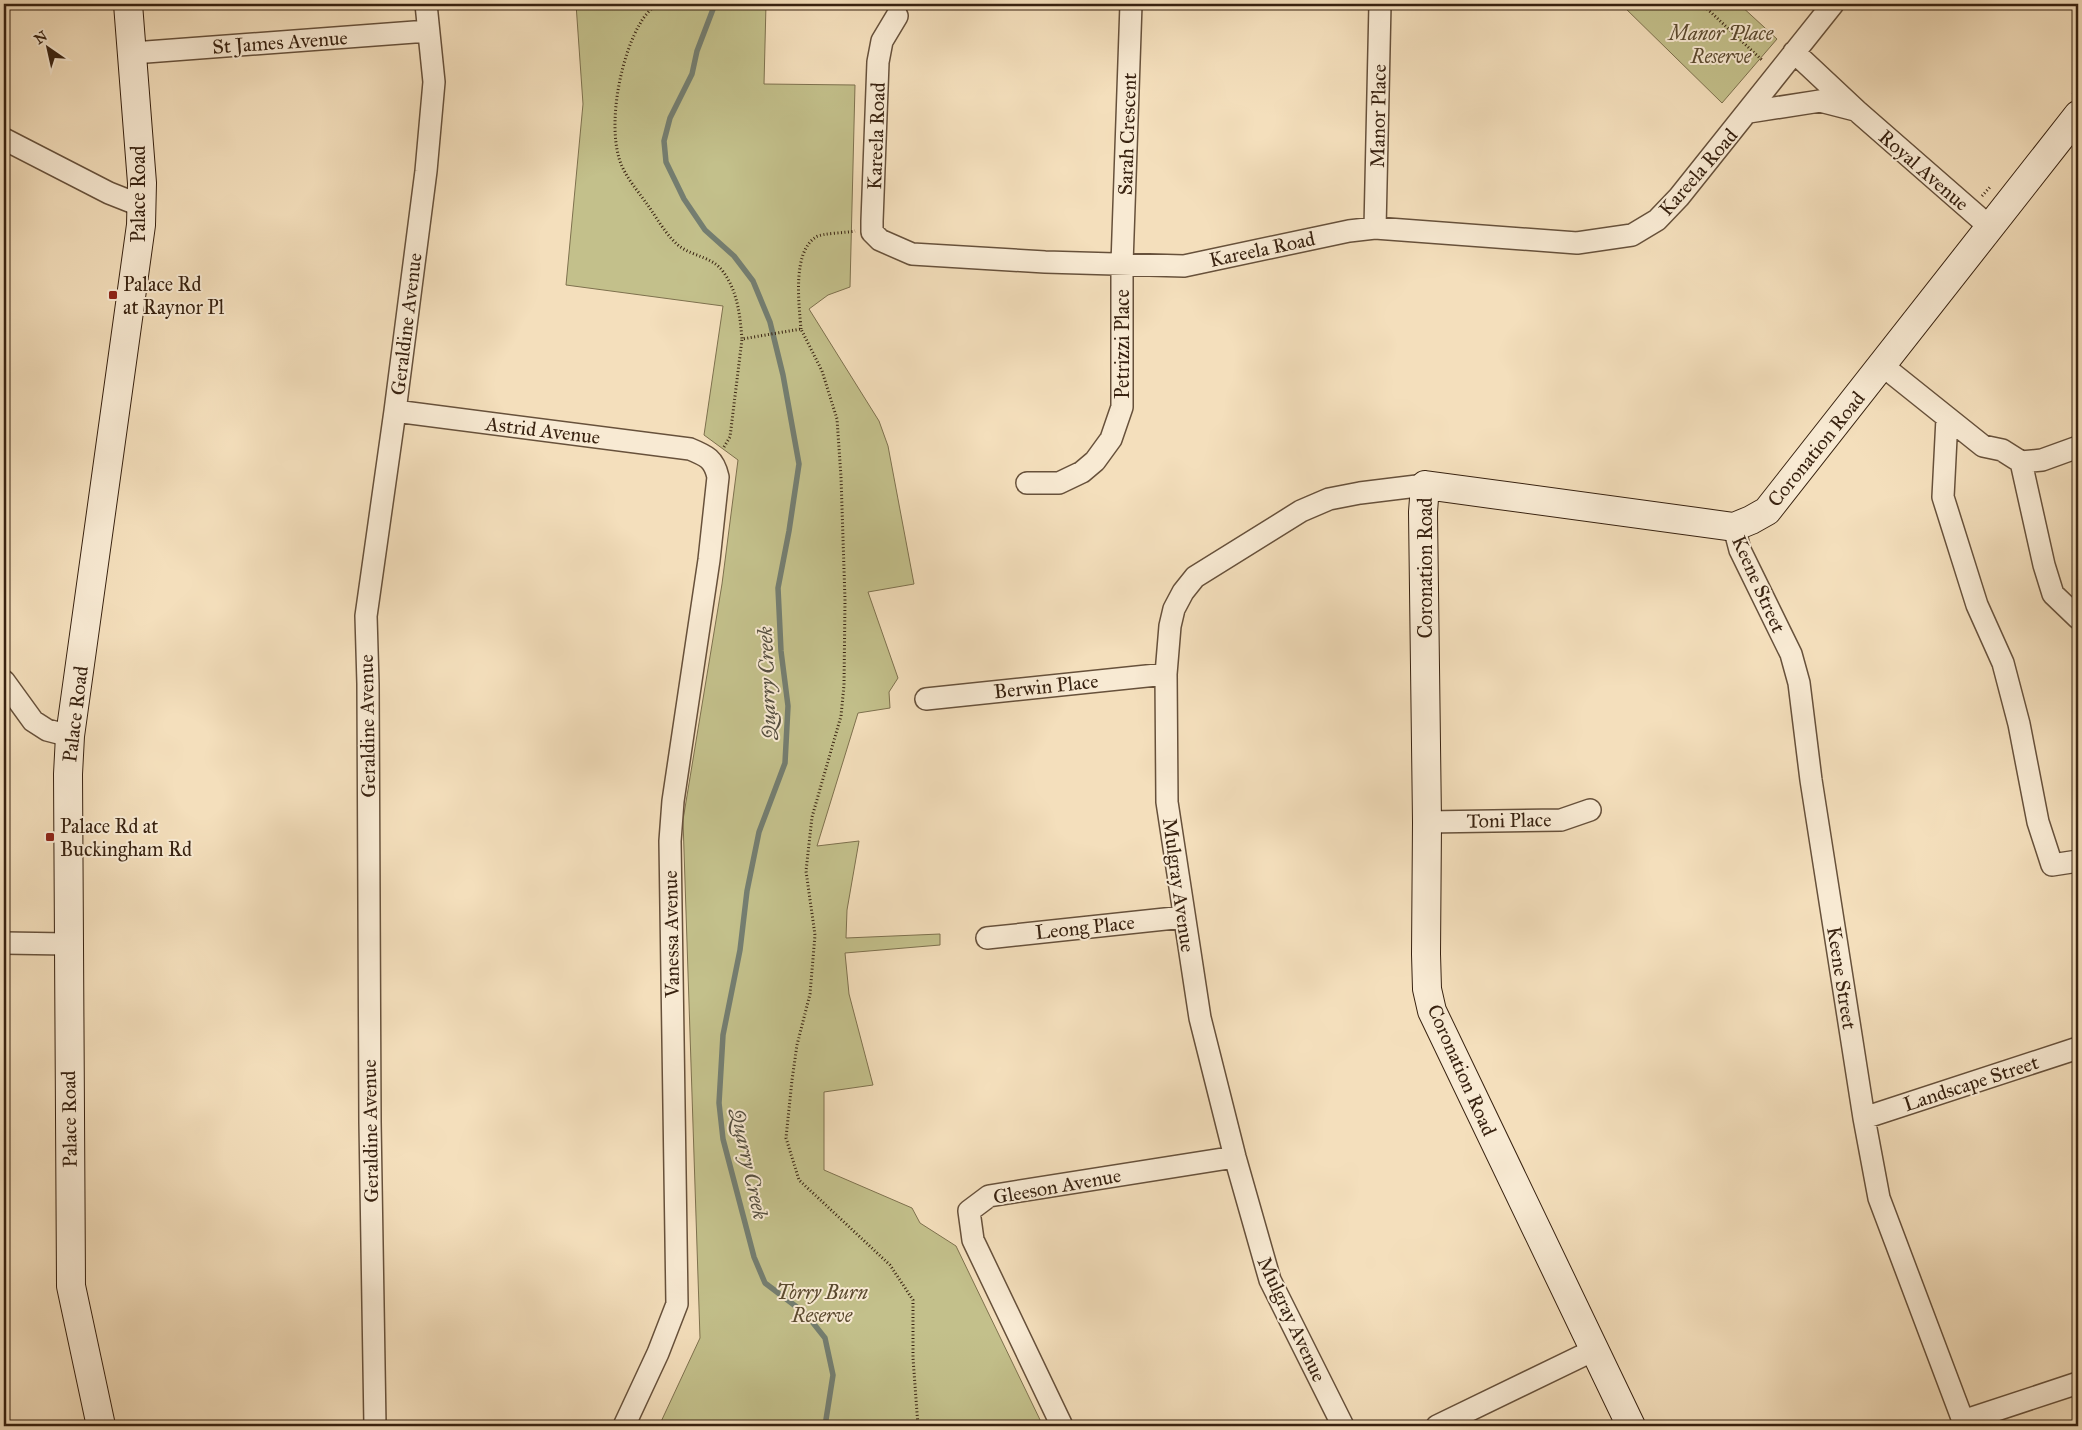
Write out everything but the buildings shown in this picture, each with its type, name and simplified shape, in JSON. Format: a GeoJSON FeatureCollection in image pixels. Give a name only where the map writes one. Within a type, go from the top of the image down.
{"type":"FeatureCollection","features":[{"type":"Feature","properties":{"kind":"street","name":"Palace Road"},"geometry":{"type":"LineString","coordinates":[[101,1426],[71,1286],[67,944],[68,774],[70,736],[122,370],[142,206],[133,53],[128,4]]}},
{"type":"Feature","properties":{"kind":"street","name":"Geraldine Avenue"},"geometry":{"type":"LineString","coordinates":[[375,1426],[370,1122],[366,616],[426,171],[434,82],[426,4]]}},
{"type":"Feature","properties":{"kind":"street","name":"Sarah Crescent"},"geometry":{"type":"LineString","coordinates":[[1122,264],[1131,4]]}},
{"type":"Feature","properties":{"kind":"street","name":"Manor Place"},"geometry":{"type":"LineString","coordinates":[[1375,228],[1380,4]]}},
{"type":"Feature","properties":{"kind":"street"},"geometry":{"type":"LineString","coordinates":[[1794,52],[1833,4]]}},
{"type":"Feature","properties":{"kind":"street","name":"Kareela Road"},"geometry":{"type":"LineString","coordinates":[[897,16],[882,41],[878,62],[872,232],[880,240],[912,254],[1122,264],[1184,266],[1349,231],[1375,228],[1577,243],[1632,235],[1657,220],[1679,197],[1778,75],[1794,52]]}},
{"type":"Feature","properties":{"kind":"street","name":"St James Avenue"},"geometry":{"type":"LineString","coordinates":[[133,53],[428,31]]}},
{"type":"Feature","properties":{"kind":"street","name":"Royal Avenue"},"geometry":{"type":"LineString","coordinates":[[1794,52],[1857,111],[1991,228]]}},
{"type":"Feature","properties":{"kind":"street","name":"Royal Avenue"},"geometry":{"type":"LineString","coordinates":[[1748,112],[1820,101],[1857,111]]}},
{"type":"Feature","properties":{"kind":"street","name":"Coronation Road"},"geometry":{"type":"LineString","coordinates":[[1631,1426],[1432,1011],[1427,989],[1423,541],[1425,485],[1734,527],[1767,511],[1883,366],[2078,115]]}},
{"type":"Feature","properties":{"kind":"street"},"geometry":{"type":"LineString","coordinates":[[4,139],[109,193],[142,206]]}},
{"type":"Feature","properties":{"kind":"street","name":"Petrizzi Place"},"geometry":{"type":"LineString","coordinates":[[1026,483],[1059,483],[1082,472],[1095,461],[1112,439],[1122,407],[1122,264]]}},
{"type":"Feature","properties":{"kind":"street"},"geometry":{"type":"LineString","coordinates":[[1883,366],[1983,446],[2002,450],[2021,462],[2042,460],[2078,447]]}},
{"type":"Feature","properties":{"kind":"street","name":"Astrid Avenue"},"geometry":{"type":"LineString","coordinates":[[395,411],[690,448],[705,455],[715,465]]}},
{"type":"Feature","properties":{"kind":"street"},"geometry":{"type":"LineString","coordinates":[[1947,418],[1943,497],[1977,605],[2003,663],[2020,724],[2038,822],[2052,865],[2078,861]]}},
{"type":"Feature","properties":{"kind":"street"},"geometry":{"type":"LineString","coordinates":[[2021,462],[2044,565],[2053,594],[2078,618]]}},
{"type":"Feature","properties":{"kind":"street","name":"Vanessa Avenue"},"geometry":{"type":"LineString","coordinates":[[624,1426],[658,1353],[676,1304],[670,841],[674,801],[709,560],[718,477],[715,465]]}},
{"type":"Feature","properties":{"kind":"street","name":"Mulgray Avenue"},"geometry":{"type":"LineString","coordinates":[[1343,1426],[1270,1280],[1235,1156],[1200,1018],[1167,802],[1166,674],[1170,626],[1174,609],[1183,592],[1195,577],[1208,567],[1301,511],[1329,499],[1425,485]]}},
{"type":"Feature","properties":{"kind":"street","name":"Keene Street"},"geometry":{"type":"LineString","coordinates":[[1734,527],[1740,550],[1791,654],[1799,683],[1811,780],[1864,1118],[1879,1198],[1964,1424]]}},
{"type":"Feature","properties":{"kind":"street","name":"Berwin Place"},"geometry":{"type":"LineString","coordinates":[[926,699],[1166,674]]}},
{"type":"Feature","properties":{"kind":"street"},"geometry":{"type":"LineString","coordinates":[[4,681],[33,721],[47,730],[70,736]]}},
{"type":"Feature","properties":{"kind":"street","name":"Toni Place"},"geometry":{"type":"LineString","coordinates":[[1427,822],[1561,820],[1590,810]]}},
{"type":"Feature","properties":{"kind":"street","name":"Leong Place"},"geometry":{"type":"LineString","coordinates":[[987,938],[1184,917]]}},
{"type":"Feature","properties":{"kind":"street"},"geometry":{"type":"LineString","coordinates":[[4,943],[67,944]]}},
{"type":"Feature","properties":{"kind":"street","name":"Landscape Street"},"geometry":{"type":"LineString","coordinates":[[1864,1118],[2078,1048]]}},
{"type":"Feature","properties":{"kind":"street","name":"Gleeson Avenue"},"geometry":{"type":"LineString","coordinates":[[1062,1426],[973,1240],[969,1211],[989,1196],[1235,1156]]}},
{"type":"Feature","properties":{"kind":"street"},"geometry":{"type":"LineString","coordinates":[[1437,1426],[1594,1350]]}},
{"type":"Feature","properties":{"kind":"street"},"geometry":{"type":"LineString","coordinates":[[1964,1424],[2078,1383]]}},
{"type":"Feature","properties":{"kind":"path"},"geometry":{"type":"LineString","coordinates":[[656,4],[642,21],[628,48],[615,118],[619,159],[628,177],[666,232],[679,246],[713,261],[724,273],[739,306],[742,338],[730,437],[715,465]]}},
{"type":"Feature","properties":{"kind":"path"},"geometry":{"type":"LineString","coordinates":[[1702,4],[1778,75]]}},
{"type":"Feature","properties":{"kind":"path"},"geometry":{"type":"LineString","coordinates":[[872,232],[860,230],[818,235],[806,246],[799,280],[798,299],[801,329],[822,371],[836,419],[841,477],[845,600],[844,685],[841,716],[812,817],[806,871],[815,935],[810,994],[797,1045],[786,1138],[798,1180],[890,1265],[914,1300],[913,1358],[918,1426]]}},
{"type":"Feature","properties":{"kind":"path"},"geometry":{"type":"LineString","coordinates":[[742,338],[801,329]]}},
{"type":"Feature","properties":{"kind":"green space","name":"Torry Burn Reserve"},"geometry":{"type":"Polygon","coordinates":[[[576,4],[766,4],[764,84],[855,85],[850,287],[828,295],[809,309],[879,421],[888,446],[914,584],[868,592],[898,678],[889,692],[890,708],[858,713],[817,846],[859,841],[847,910],[846,938],[940,934],[940,945],[845,953],[849,994],[873,1085],[824,1092],[824,1170],[912,1208],[920,1223],[956,1246],[1043,1426],[659,1426],[700,1338],[683,820],[722,584],[738,460],[704,435],[723,306],[566,285],[583,104],[576,4]]]}},
{"type":"Feature","properties":{"kind":"green space","name":"Manor Place Reserve"},"geometry":{"type":"Polygon","coordinates":[[[1621,4],[1739,4],[1777,39],[1722,103],[1621,4]]]}},
{"type":"Feature","properties":{"kind":"waterway","name":"Quarry Creek"},"geometry":{"type":"LineString","coordinates":[[715,4],[697,51],[692,74],[670,118],[664,141],[666,162],[684,199],[705,230],[734,256],[753,281],[770,322],[783,375],[799,464],[778,588],[781,651],[788,706],[785,763],[759,832],[747,891],[740,950],[723,1035],[719,1103],[723,1139],[754,1257],[765,1283],[806,1314],[825,1338],[833,1375],[825,1426]]}},
{"type":"Feature","properties":{"kind":"place","name":"Palace Rd at Raynor Pl"},"geometry":{"type":"Point","coordinates":[113,295]}},
{"type":"Feature","properties":{"kind":"place","name":"Palace Rd at Buckingham Rd"},"geometry":{"type":"Point","coordinates":[50,837]}}]}
